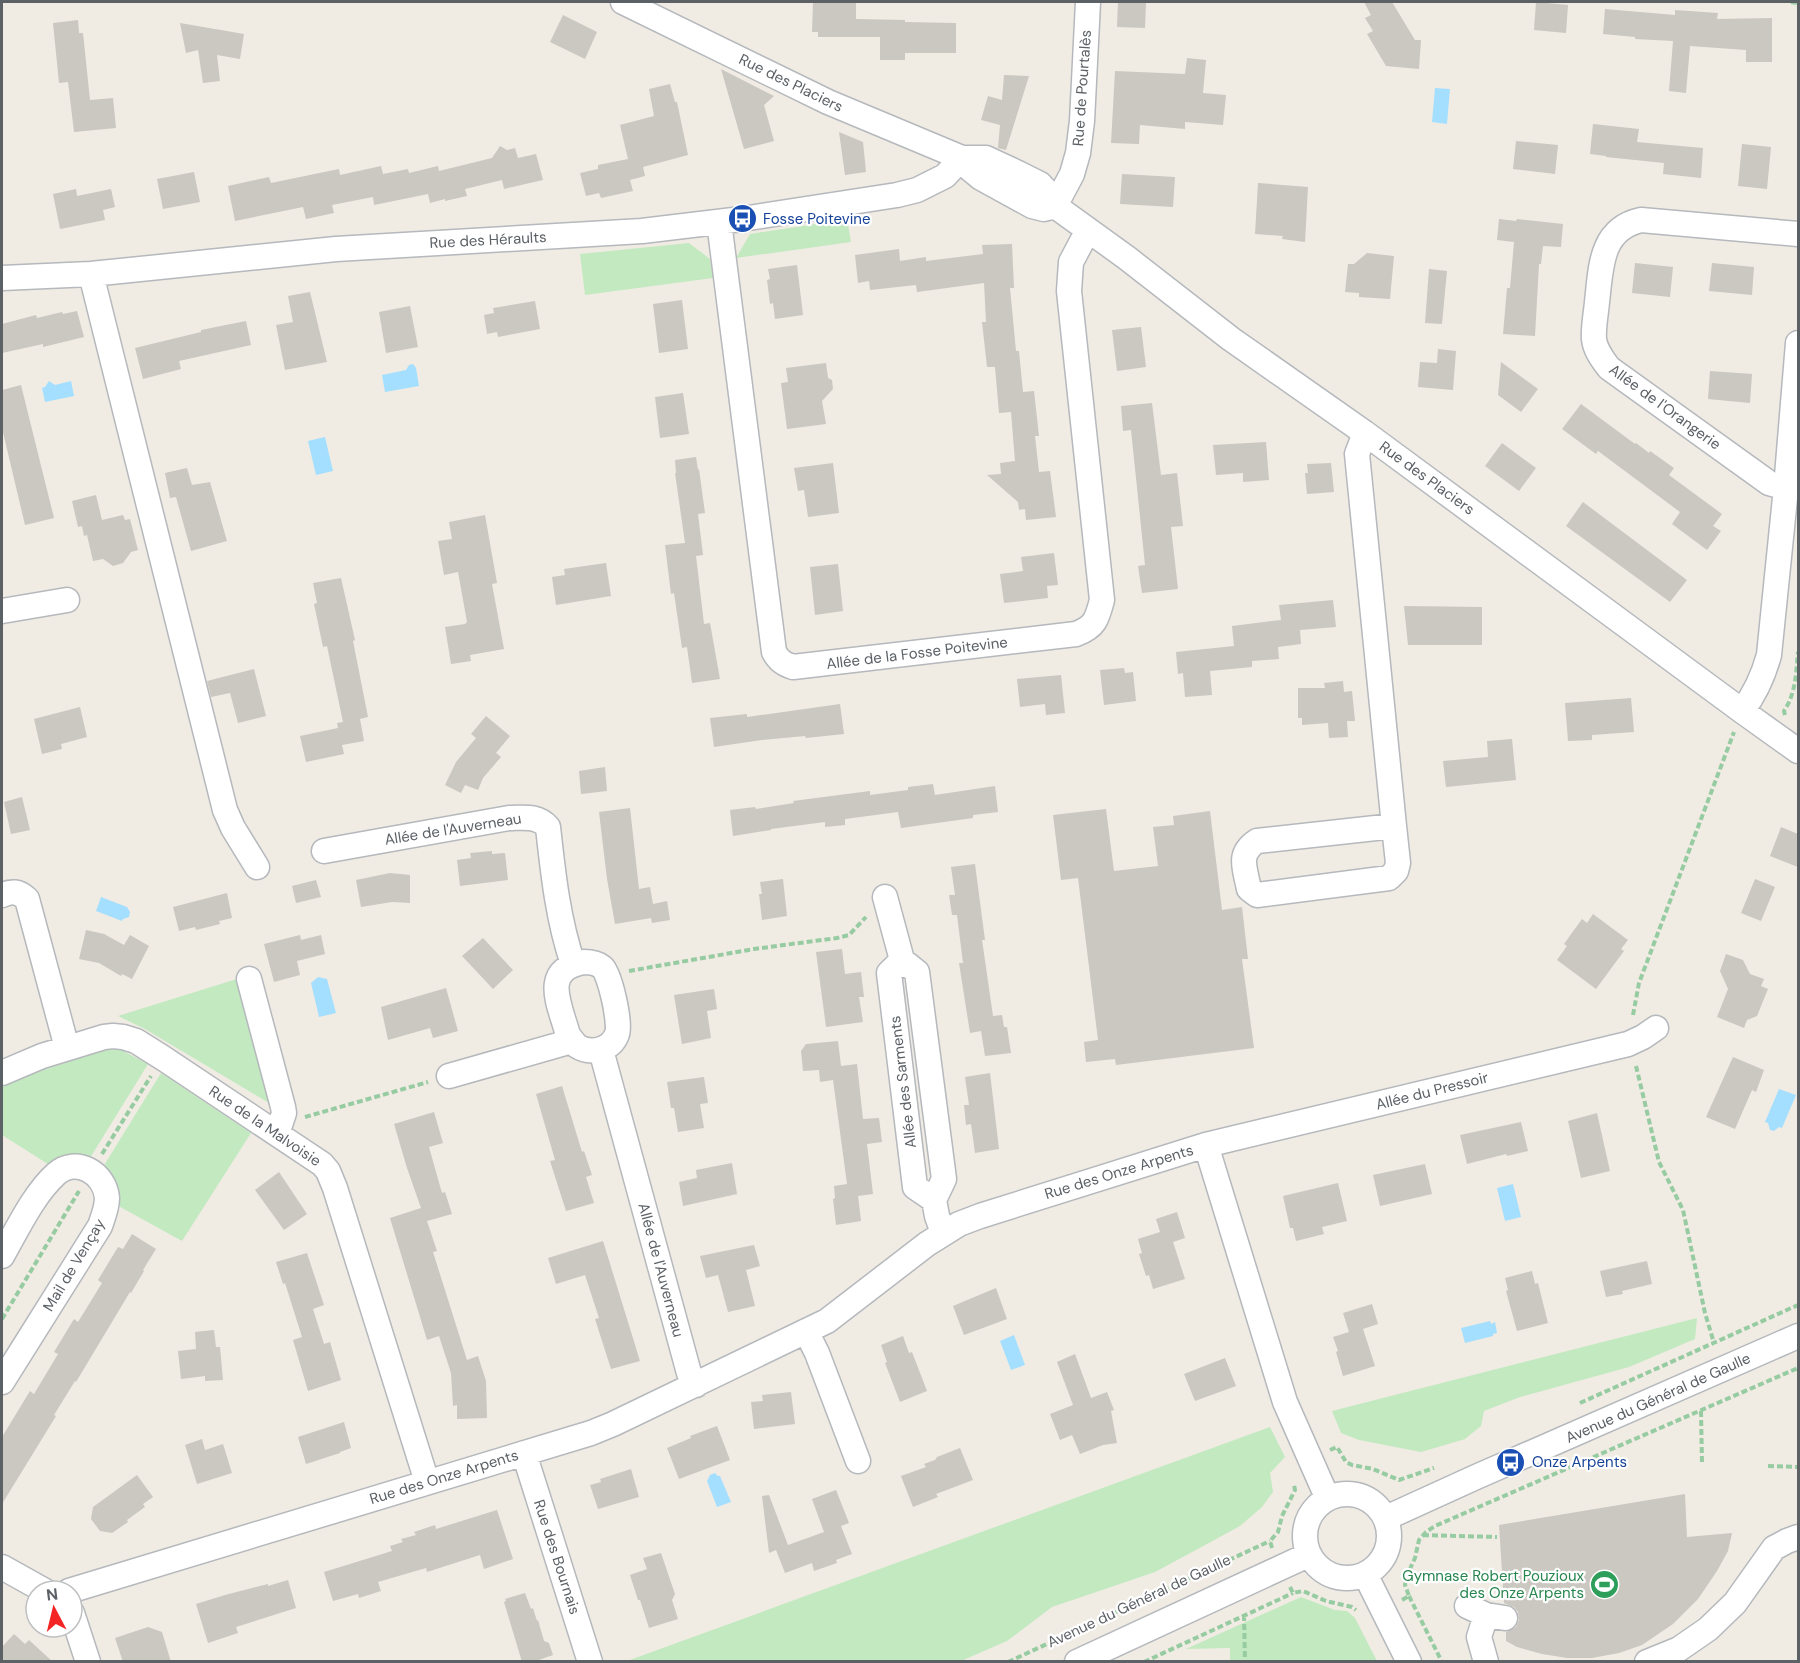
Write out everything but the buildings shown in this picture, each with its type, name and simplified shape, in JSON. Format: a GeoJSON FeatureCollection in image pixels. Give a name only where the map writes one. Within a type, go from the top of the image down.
{"type":"FeatureCollection","features":[{"type":"Feature","properties":{"kind":"street","name":"Rue des Placiers"},"geometry":{"type":"LineString","coordinates":[[623,2],[828,102],[962,158],[986,158],[1040,184],[1056,206],[1232,339],[1365,433],[1792,746]]}},
{"type":"Feature","properties":{"kind":"street","name":"Rue de Pourtalès"},"geometry":{"type":"LineString","coordinates":[[1056,206],[1072,174],[1078,153],[1082,121],[1088,2]]}},
{"type":"Feature","properties":{"kind":"street","name":"Rue des Héraults"},"geometry":{"type":"LineString","coordinates":[[2,278],[91,274],[336,249],[642,231],[719,222],[917,190],[945,176],[962,158]]}},
{"type":"Feature","properties":{"kind":"street","name":"Allée de l'Orangerie"},"geometry":{"type":"LineString","coordinates":[[1786,488],[1769,483],[1609,368],[1600,356],[1593,340],[1602,258],[1609,243],[1628,223],[1641,220],[1798,234]]}},
{"type":"Feature","properties":{"kind":"street","name":"Allée de la Fosse Poitevine"},"geometry":{"type":"LineString","coordinates":[[719,222],[774,652],[778,659],[793,667],[1076,634],[1087,630],[1098,618],[1102,600],[1069,291],[1071,262],[1088,230]]}},
{"type":"Feature","properties":{"kind":"street"},"geometry":{"type":"LineString","coordinates":[[91,274],[225,810],[232,828],[257,867]]}},
{"type":"Feature","properties":{"kind":"street"},"geometry":{"type":"LineString","coordinates":[[1742,711],[1764,675],[1769,655],[1798,343]]}},
{"type":"Feature","properties":{"kind":"street"},"geometry":{"type":"LineString","coordinates":[[1365,433],[1357,454],[1398,863],[1396,871],[1389,878],[1257,896],[1249,889],[1243,859],[1245,851],[1257,841],[1394,826]]}},
{"type":"Feature","properties":{"kind":"street"},"geometry":{"type":"LineString","coordinates":[[2,611],[67,600]]}},
{"type":"Feature","properties":{"kind":"street","name":"Allée de l'Auverneau"},"geometry":{"type":"LineString","coordinates":[[324,850],[509,818],[532,817],[541,820],[548,827],[555,886],[573,964]]}},
{"type":"Feature","properties":{"kind":"street"},"geometry":{"type":"LineString","coordinates":[[2,895],[9,892],[20,892],[27,898],[67,1048]]}},
{"type":"Feature","properties":{"kind":"street","name":"Allée des Sarments"},"geometry":{"type":"LineString","coordinates":[[885,897],[902,960],[917,972],[944,1179],[934,1200],[943,1233]]}},
{"type":"Feature","properties":{"kind":"street"},"geometry":{"type":"LineString","coordinates":[[584,962],[603,967],[608,976],[619,1024],[617,1034],[612,1042],[601,1050],[579,1047],[568,1035],[557,994],[556,983],[559,975],[564,968],[584,962]]}},
{"type":"Feature","properties":{"kind":"street"},"geometry":{"type":"LineString","coordinates":[[249,979],[283,1107],[284,1113],[277,1134]]}},
{"type":"Feature","properties":{"kind":"street","name":"Allée du Pressoir"},"geometry":{"type":"LineString","coordinates":[[1206,1145],[1628,1044],[1656,1028]]}},
{"type":"Feature","properties":{"kind":"street","name":"Rue de la Malvoisie"},"geometry":{"type":"LineString","coordinates":[[2,1072],[104,1037],[123,1037],[136,1041],[315,1158],[328,1171],[335,1188],[427,1482]]}},
{"type":"Feature","properties":{"kind":"street"},"geometry":{"type":"LineString","coordinates":[[449,1076],[572,1041]]}},
{"type":"Feature","properties":{"kind":"street","name":"Allée de l'Auverneau"},"geometry":{"type":"LineString","coordinates":[[601,1050],[689,1373],[696,1385]]}},
{"type":"Feature","properties":{"kind":"street","name":"Rue des Onze Arpents"},"geometry":{"type":"LineString","coordinates":[[84,1586],[591,1433],[827,1321],[927,1244],[959,1224],[1206,1145],[1285,1402],[1328,1497]]}},
{"type":"Feature","properties":{"kind":"street","name":"Mail de Vençay"},"geometry":{"type":"LineString","coordinates":[[2,1257],[42,1190],[58,1172],[71,1167],[82,1167],[91,1171],[99,1179],[107,1199],[100,1226],[2,1382]]}},
{"type":"Feature","properties":{"kind":"street"},"geometry":{"type":"LineString","coordinates":[[806,1331],[817,1353],[858,1461]]}},
{"type":"Feature","properties":{"kind":"street","name":"Avenue du Général de Gaulle"},"geometry":{"type":"LineString","coordinates":[[1386,1518],[1798,1336]]}},
{"type":"Feature","properties":{"kind":"street","name":"Rue des Bournais"},"geometry":{"type":"LineString","coordinates":[[524,1453],[590,1662]]}},
{"type":"Feature","properties":{"kind":"street"},"geometry":{"type":"LineString","coordinates":[[1344,1493],[1361,1495],[1376,1504],[1386,1518],[1390,1534],[1387,1551],[1378,1565],[1365,1574],[1352,1578],[1339,1578],[1316,1566],[1308,1555],[1304,1538],[1306,1522],[1314,1508],[1328,1497],[1344,1493]]}},
{"type":"Feature","properties":{"kind":"street"},"geometry":{"type":"LineString","coordinates":[[1647,1662],[1679,1649],[1708,1629],[1735,1603],[1774,1548],[1798,1537]]}},
{"type":"Feature","properties":{"kind":"street","name":"Avenue du Général de Gaulle"},"geometry":{"type":"LineString","coordinates":[[1077,1662],[1308,1555]]}},
{"type":"Feature","properties":{"kind":"street"},"geometry":{"type":"LineString","coordinates":[[2,1567],[24,1579]]}},
{"type":"Feature","properties":{"kind":"street"},"geometry":{"type":"LineString","coordinates":[[1365,1574],[1409,1662]]}},
{"type":"Feature","properties":{"kind":"street"},"geometry":{"type":"LineString","coordinates":[[1486,1613],[1479,1637],[1486,1662]]}},
{"type":"Feature","properties":{"kind":"street"},"geometry":{"type":"LineString","coordinates":[[80,1639],[88,1662]]}},
{"type":"Feature","properties":{"kind":"path"},"geometry":{"type":"LineString","coordinates":[[1791,2],[1797,3],[1798,6]]}},
{"type":"Feature","properties":{"kind":"path"},"geometry":{"type":"LineString","coordinates":[[1792,746],[1794,728],[1788,722],[1784,711],[1795,689],[1798,652]]}},
{"type":"Feature","properties":{"kind":"path"},"geometry":{"type":"LineString","coordinates":[[608,976],[731,953],[849,935],[885,897]]}},
{"type":"Feature","properties":{"kind":"path"},"geometry":{"type":"LineString","coordinates":[[277,1134],[295,1120],[449,1076]]}},
{"type":"Feature","properties":{"kind":"path","name":"Avenue du Général de Gaulle"},"geometry":{"type":"LineString","coordinates":[[1713,1342],[1798,1305]]}},
{"type":"Feature","properties":{"kind":"path","name":"Avenue du Général de Gaulle"},"geometry":{"type":"LineString","coordinates":[[1423,1535],[1435,1526],[1798,1368]]}},
{"type":"Feature","properties":{"kind":"path"},"geometry":{"type":"LineString","coordinates":[[1701,1410],[1702,1464]]}},
{"type":"Feature","properties":{"kind":"path"},"geometry":{"type":"LineString","coordinates":[[1321,1454],[1337,1447],[1346,1462],[1352,1465],[1373,1469],[1399,1480],[1411,1476]]}},
{"type":"Feature","properties":{"kind":"path"},"geometry":{"type":"LineString","coordinates":[[1768,1466],[1798,1467]]}},
{"type":"Feature","properties":{"kind":"path"},"geometry":{"type":"LineString","coordinates":[[1275,1554],[1270,1540],[1278,1532],[1282,1516],[1295,1490],[1294,1482]]}},
{"type":"Feature","properties":{"kind":"path"},"geometry":{"type":"LineString","coordinates":[[1442,1662],[1405,1585],[1419,1539],[1423,1535],[1497,1537]]}},
{"type":"Feature","properties":{"kind":"path","name":"Avenue du Général de Gaulle"},"geometry":{"type":"LineString","coordinates":[[1008,1662],[1270,1540]]}},
{"type":"Feature","properties":{"kind":"path"},"geometry":{"type":"LineString","coordinates":[[1286,1580],[1293,1593]]}},
{"type":"Feature","properties":{"kind":"path"},"geometry":{"type":"LineString","coordinates":[[1144,1662],[1293,1593],[1304,1591],[1326,1601],[1352,1607],[1359,1612]]}},
{"type":"Feature","properties":{"kind":"path"},"geometry":{"type":"LineString","coordinates":[[1394,1604],[1409,1596]]}},
{"type":"Feature","properties":{"kind":"path"},"geometry":{"type":"LineString","coordinates":[[1244,1615],[1245,1662]]}},
{"type":"Feature","properties":{"kind":"green space"},"geometry":{"type":"Polygon","coordinates":[[[847,219],[851,242],[736,258],[750,234],[847,219]]]}},
{"type":"Feature","properties":{"kind":"green space"},"geometry":{"type":"Polygon","coordinates":[[[689,243],[710,259],[713,278],[585,295],[580,254],[689,243]]]}},
{"type":"Feature","properties":{"kind":"green space"},"geometry":{"type":"Polygon","coordinates":[[[240,978],[274,1106],[145,1029],[118,1016],[240,978]]]}},
{"type":"Feature","properties":{"kind":"green space"},"geometry":{"type":"Polygon","coordinates":[[[119,1049],[148,1064],[90,1158],[51,1166],[2,1135],[2,1083],[105,1050],[119,1049]]]}},
{"type":"Feature","properties":{"kind":"green space"},"geometry":{"type":"Polygon","coordinates":[[[161,1073],[251,1133],[182,1241],[113,1203],[103,1167],[161,1073]]]}},
{"type":"Feature","properties":{"kind":"green space"},"geometry":{"type":"Polygon","coordinates":[[[1697,1318],[1695,1339],[1629,1367],[1520,1397],[1484,1411],[1481,1426],[1465,1439],[1421,1452],[1359,1440],[1341,1433],[1332,1411],[1697,1318]]]}},
{"type":"Feature","properties":{"kind":"green space"},"geometry":{"type":"Polygon","coordinates":[[[1270,1427],[1285,1457],[1270,1473],[1273,1492],[1262,1507],[1240,1526],[1155,1572],[1052,1607],[1007,1641],[961,1661],[627,1661],[1270,1427]]]}},
{"type":"Feature","properties":{"kind":"green space"},"geometry":{"type":"Polygon","coordinates":[[[1301,1597],[1335,1610],[1347,1611],[1355,1618],[1377,1661],[1230,1661],[1230,1648],[1186,1649],[1301,1597]]]}},
{"type":"Feature","properties":{"kind":"water"},"geometry":{"type":"Polygon","coordinates":[[[1435,88],[1450,89],[1447,124],[1432,122],[1435,88]]]}},
{"type":"Feature","properties":{"kind":"water"},"geometry":{"type":"Polygon","coordinates":[[[413,364],[416,368],[419,386],[385,392],[382,375],[406,370],[409,365],[413,364]]]}},
{"type":"Feature","properties":{"kind":"water"},"geometry":{"type":"Polygon","coordinates":[[[49,381],[55,385],[71,381],[74,396],[45,402],[42,388],[49,381]]]}},
{"type":"Feature","properties":{"kind":"water"},"geometry":{"type":"Polygon","coordinates":[[[325,437],[333,471],[316,475],[308,441],[325,437]]]}},
{"type":"Feature","properties":{"kind":"water"},"geometry":{"type":"Polygon","coordinates":[[[101,897],[127,907],[130,912],[129,917],[122,921],[96,911],[101,897]]]}},
{"type":"Feature","properties":{"kind":"water"},"geometry":{"type":"Polygon","coordinates":[[[318,977],[327,979],[336,1013],[319,1017],[311,983],[318,977]]]}},
{"type":"Feature","properties":{"kind":"water"},"geometry":{"type":"Polygon","coordinates":[[[1779,1089],[1796,1095],[1782,1128],[1779,1127],[1774,1131],[1770,1130],[1768,1123],[1765,1122],[1779,1089]]]}},
{"type":"Feature","properties":{"kind":"water"},"geometry":{"type":"Polygon","coordinates":[[[1513,1184],[1521,1217],[1505,1221],[1497,1188],[1513,1184]]]}},
{"type":"Feature","properties":{"kind":"water"},"geometry":{"type":"Polygon","coordinates":[[[1490,1321],[1491,1324],[1495,1322],[1497,1333],[1465,1343],[1461,1328],[1490,1321]]]}},
{"type":"Feature","properties":{"kind":"water"},"geometry":{"type":"Polygon","coordinates":[[[1014,1335],[1025,1365],[1011,1370],[1000,1341],[1014,1335]]]}},
{"type":"Feature","properties":{"kind":"water"},"geometry":{"type":"Polygon","coordinates":[[[715,1473],[720,1476],[731,1502],[717,1507],[707,1481],[710,1475],[715,1473]]]}},
{"type":"Feature","properties":{"kind":"place","name":"Fosse Poitevine"},"geometry":{"type":"Point","coordinates":[742,219]}},
{"type":"Feature","properties":{"kind":"place","name":"Onze Arpents"},"geometry":{"type":"Point","coordinates":[1511,1462]}},
{"type":"Feature","properties":{"kind":"place","name":"Gymnase Robert Pouzioux des Onze Arpents"},"geometry":{"type":"Point","coordinates":[1605,1585]}}]}
